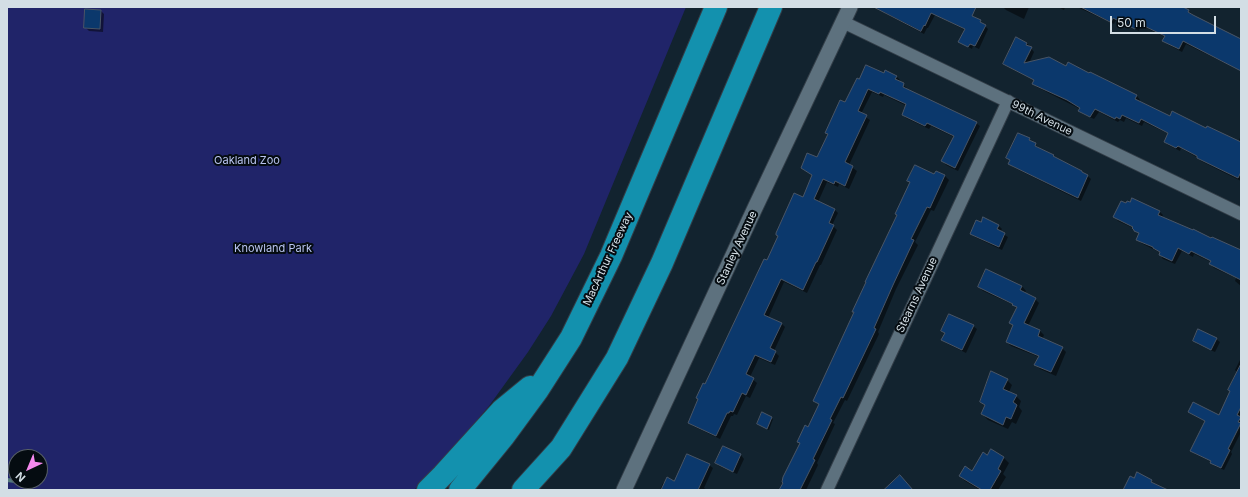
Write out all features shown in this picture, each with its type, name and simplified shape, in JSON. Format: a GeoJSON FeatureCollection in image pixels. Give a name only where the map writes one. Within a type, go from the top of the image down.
{"type":"FeatureCollection","features":[{"type":"Feature","properties":{"kind":"highway","name":"MacArthur Freeway"},"geometry":{"type":"LineString","coordinates":[[460,490],[504,436],[550,371],[571,338],[611,256],[716,7]]}},
{"type":"Feature","properties":{"kind":"highway"},"geometry":{"type":"LineString","coordinates":[[544,490],[562,448],[617,358],[662,263],[762,28],[773,7]]}},
{"type":"Feature","properties":{"kind":"highway"},"geometry":{"type":"LineString","coordinates":[[428,490],[502,410],[550,371]]}},
{"type":"Feature","properties":{"kind":"highway"},"geometry":{"type":"LineString","coordinates":[[523,490],[562,448]]}},
{"type":"Feature","properties":{"kind":"street","name":"Stanley Avenue"},"geometry":{"type":"LineString","coordinates":[[624,490],[850,7]]}},
{"type":"Feature","properties":{"kind":"street","name":"99th Avenue"},"geometry":{"type":"LineString","coordinates":[[843,22],[1241,214]]}},
{"type":"Feature","properties":{"kind":"street","name":"Stearns Avenue"},"geometry":{"type":"LineString","coordinates":[[828,490],[1008,101]]}},
{"type":"Feature","properties":{"kind":"green space","name":"Knowland Park"},"geometry":{"type":"Polygon","coordinates":[[[7,7],[686,7],[584,254],[551,316],[528,352],[489,406],[440,464],[414,490],[7,490],[7,7]]]}},
{"type":"Feature","properties":{"kind":"building"},"geometry":{"type":"Polygon","coordinates":[[[874,7],[976,7],[972,16],[981,20],[980,22],[986,25],[975,46],[970,44],[968,47],[958,42],[965,29],[931,13],[921,31],[874,7]]]}},
{"type":"Feature","properties":{"kind":"building"},"geometry":{"type":"Polygon","coordinates":[[[1081,7],[1183,7],[1189,10],[1188,12],[1193,15],[1241,39],[1241,71],[1183,41],[1179,49],[1162,41],[1165,36],[1138,23],[1135,29],[1113,18],[1111,22],[1081,7]]]}},
{"type":"Feature","properties":{"kind":"building"},"geometry":{"type":"Polygon","coordinates":[[[85,9],[101,10],[100,29],[84,28],[85,9]]]}},
{"type":"Feature","properties":{"kind":"building"},"geometry":{"type":"Polygon","coordinates":[[[1016,37],[1027,43],[1026,45],[1032,47],[1024,63],[1049,57],[1066,66],[1068,62],[1137,95],[1135,99],[1170,116],[1172,111],[1206,128],[1207,126],[1241,142],[1241,172],[1238,178],[1197,158],[1197,156],[1178,146],[1176,148],[1164,142],[1168,133],[1141,119],[1139,123],[1122,115],[1120,119],[1116,117],[1115,119],[1095,109],[1090,117],[1078,111],[1080,108],[1067,100],[1032,84],[1034,80],[1003,64],[1016,37]]]}},
{"type":"Feature","properties":{"kind":"building"},"geometry":{"type":"Polygon","coordinates":[[[866,65],[884,73],[885,70],[897,76],[895,79],[904,83],[903,87],[977,122],[955,168],[941,161],[954,136],[927,123],[925,126],[902,115],[906,104],[880,92],[879,94],[868,89],[858,111],[867,115],[845,162],[853,166],[845,186],[835,181],[834,184],[823,179],[814,199],[835,209],[829,223],[834,225],[803,290],[781,279],[764,315],[782,323],[770,348],[776,351],[771,362],[755,355],[746,374],[754,378],[746,395],[742,393],[733,412],[730,411],[727,413],[716,436],[688,423],[698,399],[696,398],[703,383],[705,384],[764,259],[767,260],[778,236],[776,233],[794,193],[803,197],[812,175],[801,168],[807,153],[817,157],[828,134],[825,133],[840,100],[845,102],[857,78],[859,79],[866,65]]]}},
{"type":"Feature","properties":{"kind":"building"},"geometry":{"type":"Polygon","coordinates":[[[1018,133],[1030,138],[1029,140],[1036,143],[1035,146],[1054,155],[1053,156],[1088,175],[1078,198],[1008,164],[1010,160],[1006,158],[1018,133]]]}},
{"type":"Feature","properties":{"kind":"building"},"geometry":{"type":"Polygon","coordinates":[[[915,165],[934,174],[936,171],[945,175],[930,208],[927,207],[911,239],[914,240],[874,328],[876,329],[843,398],[841,397],[830,419],[832,420],[800,490],[779,490],[783,483],[783,477],[800,443],[797,442],[805,425],[808,427],[819,404],[813,401],[854,312],[852,312],[865,282],[897,215],[895,214],[910,182],[907,181],[915,165]]]}},
{"type":"Feature","properties":{"kind":"building"},"geometry":{"type":"Polygon","coordinates":[[[1132,198],[1160,211],[1158,215],[1241,250],[1241,280],[1209,264],[1211,261],[1191,251],[1189,254],[1178,248],[1172,261],[1159,255],[1160,252],[1153,247],[1136,240],[1139,233],[1134,231],[1132,228],[1133,227],[1113,217],[1121,201],[1126,203],[1127,201],[1130,202],[1132,198]]]}},
{"type":"Feature","properties":{"kind":"building"},"geometry":{"type":"Polygon","coordinates":[[[983,217],[999,225],[997,229],[1005,233],[999,247],[970,234],[976,220],[981,222],[983,217]]]}},
{"type":"Feature","properties":{"kind":"building"},"geometry":{"type":"Polygon","coordinates":[[[986,269],[1022,286],[1020,290],[1036,298],[1024,323],[1040,330],[1038,336],[1063,347],[1051,372],[1034,365],[1039,356],[1006,342],[1013,325],[1009,323],[1017,307],[978,287],[986,269]]]}},
{"type":"Feature","properties":{"kind":"building"},"geometry":{"type":"Polygon","coordinates":[[[949,314],[974,325],[962,350],[941,340],[945,333],[941,331],[949,314]]]}},
{"type":"Feature","properties":{"kind":"building"},"geometry":{"type":"Polygon","coordinates":[[[1198,329],[1217,338],[1211,350],[1193,341],[1198,329]]]}},
{"type":"Feature","properties":{"kind":"building"},"geometry":{"type":"Polygon","coordinates":[[[1241,364],[1241,407],[1237,415],[1241,417],[1238,422],[1241,423],[1228,449],[1230,450],[1221,468],[1210,463],[1211,461],[1190,451],[1205,421],[1188,412],[1193,402],[1219,415],[1230,391],[1228,390],[1241,364]]]}},
{"type":"Feature","properties":{"kind":"building"},"geometry":{"type":"Polygon","coordinates":[[[991,371],[1008,379],[1003,389],[1017,395],[1013,402],[1017,405],[1011,419],[1006,417],[1003,425],[981,414],[985,405],[980,402],[991,371]]]}},
{"type":"Feature","properties":{"kind":"building"},"geometry":{"type":"Polygon","coordinates":[[[762,412],[772,417],[767,429],[757,424],[762,412]]]}},
{"type":"Feature","properties":{"kind":"building"},"geometry":{"type":"Polygon","coordinates":[[[723,446],[741,454],[733,472],[715,463],[723,446]]]}},
{"type":"Feature","properties":{"kind":"building"},"geometry":{"type":"Polygon","coordinates":[[[991,449],[1004,457],[998,469],[1001,471],[990,490],[982,490],[959,476],[965,466],[972,471],[983,452],[987,455],[991,449]]]}},
{"type":"Feature","properties":{"kind":"building"},"geometry":{"type":"Polygon","coordinates":[[[687,454],[710,464],[698,490],[661,490],[667,477],[674,481],[687,454]]]}},
{"type":"Feature","properties":{"kind":"building"},"geometry":{"type":"Polygon","coordinates":[[[1137,472],[1152,480],[1151,482],[1168,490],[1123,490],[1130,476],[1134,478],[1137,472]]]}},
{"type":"Feature","properties":{"kind":"building"},"geometry":{"type":"Polygon","coordinates":[[[900,475],[913,490],[884,490],[900,475]]]}},
{"type":"Feature","properties":{"kind":"park label","name":"Oakland Zoo"},"geometry":{"type":"Point","coordinates":[247,161]}}]}
